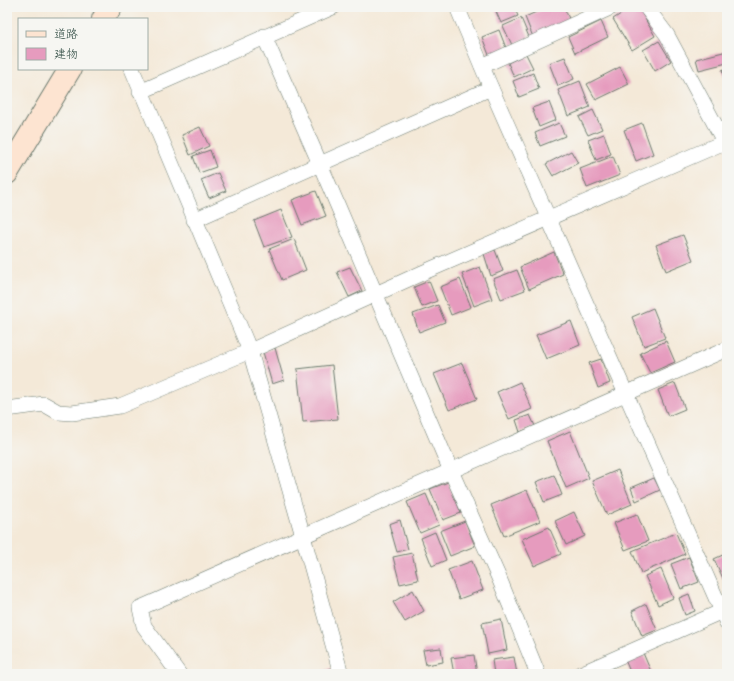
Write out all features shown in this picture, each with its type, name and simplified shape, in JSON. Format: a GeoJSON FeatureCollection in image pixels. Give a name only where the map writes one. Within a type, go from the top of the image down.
{"type":"FeatureCollection","features":[{"type":"Feature","properties":{"kind":"main road"},"geometry":{"type":"LineString","coordinates":[[7,173],[69,70]]}},
{"type":"Feature","properties":{"kind":"street"},"geometry":{"type":"LineString","coordinates":[[140,92],[264,36],[333,7]]}},
{"type":"Feature","properties":{"kind":"street"},"geometry":{"type":"LineString","coordinates":[[458,7],[491,88],[725,615],[580,674]]}},
{"type":"Feature","properties":{"kind":"street"},"geometry":{"type":"LineString","coordinates":[[482,66],[612,7]]}},
{"type":"Feature","properties":{"kind":"street"},"geometry":{"type":"LineString","coordinates":[[7,409],[44,404],[58,412],[72,413],[120,406],[250,351],[375,294],[549,218],[726,143],[667,35],[646,7]]}},
{"type":"Feature","properties":{"kind":"street"},"geometry":{"type":"LineString","coordinates":[[264,36],[451,471],[499,578],[538,674]]}},
{"type":"Feature","properties":{"kind":"street"},"geometry":{"type":"LineString","coordinates":[[132,70],[140,92],[250,351],[341,674]]}},
{"type":"Feature","properties":{"kind":"street"},"geometry":{"type":"LineString","coordinates":[[194,220],[491,88]]}},
{"type":"Feature","properties":{"kind":"street"},"geometry":{"type":"LineString","coordinates":[[179,674],[144,626],[140,608],[727,349]]}},
{"type":"Feature","properties":{"kind":"building"},"geometry":{"type":"Polygon","coordinates":[[[494,7],[514,7],[518,16],[501,23],[494,7]]]}},
{"type":"Feature","properties":{"kind":"building"},"geometry":{"type":"Polygon","coordinates":[[[542,7],[564,7],[570,21],[533,37],[525,17],[543,9],[542,7]]]}},
{"type":"Feature","properties":{"kind":"building"},"geometry":{"type":"Polygon","coordinates":[[[632,7],[638,7],[655,36],[632,50],[613,19],[632,7]]]}},
{"type":"Feature","properties":{"kind":"building"},"geometry":{"type":"Polygon","coordinates":[[[521,18],[529,37],[512,45],[503,26],[521,18]]]}},
{"type":"Feature","properties":{"kind":"building"},"geometry":{"type":"Polygon","coordinates":[[[601,21],[608,37],[575,53],[568,37],[601,21]]]}},
{"type":"Feature","properties":{"kind":"building"},"geometry":{"type":"Polygon","coordinates":[[[499,30],[506,48],[489,55],[482,37],[499,30]]]}},
{"type":"Feature","properties":{"kind":"building"},"geometry":{"type":"Polygon","coordinates":[[[659,41],[671,61],[655,71],[643,50],[659,41]]]}},
{"type":"Feature","properties":{"kind":"building"},"geometry":{"type":"Polygon","coordinates":[[[727,51],[727,63],[699,70],[696,59],[727,51]]]}},
{"type":"Feature","properties":{"kind":"building"},"geometry":{"type":"Polygon","coordinates":[[[526,54],[533,68],[514,77],[508,63],[526,54]]]}},
{"type":"Feature","properties":{"kind":"building"},"geometry":{"type":"Polygon","coordinates":[[[565,57],[574,79],[558,86],[549,63],[565,57]]]}},
{"type":"Feature","properties":{"kind":"building"},"geometry":{"type":"Polygon","coordinates":[[[620,67],[629,84],[596,100],[587,84],[620,67]]]}},
{"type":"Feature","properties":{"kind":"building"},"geometry":{"type":"Polygon","coordinates":[[[727,68],[727,81],[722,70],[727,68]]]}},
{"type":"Feature","properties":{"kind":"building"},"geometry":{"type":"Polygon","coordinates":[[[533,73],[539,89],[519,97],[513,81],[533,73]]]}},
{"type":"Feature","properties":{"kind":"building"},"geometry":{"type":"Polygon","coordinates":[[[580,81],[590,107],[568,116],[558,90],[580,81]]]}},
{"type":"Feature","properties":{"kind":"building"},"geometry":{"type":"Polygon","coordinates":[[[549,102],[556,120],[539,127],[532,108],[549,102]]]}},
{"type":"Feature","properties":{"kind":"building"},"geometry":{"type":"Polygon","coordinates":[[[593,110],[602,129],[588,135],[579,117],[593,110]]]}},
{"type":"Feature","properties":{"kind":"building"},"geometry":{"type":"Polygon","coordinates":[[[559,123],[565,136],[540,146],[535,133],[559,123]]]}},
{"type":"Feature","properties":{"kind":"building"},"geometry":{"type":"Polygon","coordinates":[[[642,123],[653,154],[636,161],[624,130],[642,123]]]}},
{"type":"Feature","properties":{"kind":"building"},"geometry":{"type":"Polygon","coordinates":[[[200,127],[209,146],[190,155],[182,135],[200,127]]]}},
{"type":"Feature","properties":{"kind":"building"},"geometry":{"type":"Polygon","coordinates":[[[604,134],[611,154],[596,160],[588,140],[604,134]]]}},
{"type":"Feature","properties":{"kind":"building"},"geometry":{"type":"Polygon","coordinates":[[[210,150],[216,167],[199,173],[193,156],[210,150]]]}},
{"type":"Feature","properties":{"kind":"building"},"geometry":{"type":"Polygon","coordinates":[[[571,151],[578,163],[553,176],[546,164],[571,151]]]}},
{"type":"Feature","properties":{"kind":"building"},"geometry":{"type":"Polygon","coordinates":[[[613,156],[620,175],[587,188],[580,169],[613,156]]]}},
{"type":"Feature","properties":{"kind":"building"},"geometry":{"type":"Polygon","coordinates":[[[218,173],[226,191],[209,198],[201,180],[218,173]]]}},
{"type":"Feature","properties":{"kind":"building"},"geometry":{"type":"Polygon","coordinates":[[[316,191],[326,216],[302,225],[292,200],[316,191]]]}},
{"type":"Feature","properties":{"kind":"building"},"geometry":{"type":"Polygon","coordinates":[[[281,210],[292,237],[264,247],[254,221],[281,210]]]}},
{"type":"Feature","properties":{"kind":"building"},"geometry":{"type":"Polygon","coordinates":[[[683,235],[693,260],[666,271],[656,245],[683,235]]]}},
{"type":"Feature","properties":{"kind":"building"},"geometry":{"type":"Polygon","coordinates":[[[294,239],[306,270],[282,280],[269,249],[294,239]]]}},
{"type":"Feature","properties":{"kind":"building"},"geometry":{"type":"Polygon","coordinates":[[[495,250],[503,271],[491,276],[484,254],[495,250]]]}},
{"type":"Feature","properties":{"kind":"building"},"geometry":{"type":"Polygon","coordinates":[[[554,252],[563,274],[529,289],[520,267],[554,252]]]}},
{"type":"Feature","properties":{"kind":"building"},"geometry":{"type":"Polygon","coordinates":[[[350,267],[362,291],[349,297],[337,272],[350,267]]]}},
{"type":"Feature","properties":{"kind":"building"},"geometry":{"type":"Polygon","coordinates":[[[480,267],[492,299],[474,306],[462,274],[480,267]]]}},
{"type":"Feature","properties":{"kind":"building"},"geometry":{"type":"Polygon","coordinates":[[[517,270],[525,290],[501,299],[493,279],[517,270]]]}},
{"type":"Feature","properties":{"kind":"building"},"geometry":{"type":"Polygon","coordinates":[[[460,279],[471,307],[451,315],[440,287],[460,279]]]}},
{"type":"Feature","properties":{"kind":"building"},"geometry":{"type":"Polygon","coordinates":[[[429,281],[437,301],[422,307],[414,287],[429,281]]]}},
{"type":"Feature","properties":{"kind":"building"},"geometry":{"type":"Polygon","coordinates":[[[438,305],[445,322],[419,332],[413,314],[438,305]]]}},
{"type":"Feature","properties":{"kind":"building"},"geometry":{"type":"Polygon","coordinates":[[[653,308],[665,338],[644,346],[632,317],[653,308]]]}},
{"type":"Feature","properties":{"kind":"building"},"geometry":{"type":"Polygon","coordinates":[[[571,321],[580,345],[546,359],[536,335],[571,321]]]}},
{"type":"Feature","properties":{"kind":"building"},"geometry":{"type":"Polygon","coordinates":[[[666,341],[675,362],[650,373],[640,353],[666,341]]]}},
{"type":"Feature","properties":{"kind":"building"},"geometry":{"type":"Polygon","coordinates":[[[275,348],[284,380],[272,384],[263,352],[275,348]]]}},
{"type":"Feature","properties":{"kind":"building"},"geometry":{"type":"Polygon","coordinates":[[[601,359],[610,383],[598,388],[589,363],[601,359]]]}},
{"type":"Feature","properties":{"kind":"building"},"geometry":{"type":"Polygon","coordinates":[[[462,363],[477,399],[449,410],[434,374],[462,363]]]}},
{"type":"Feature","properties":{"kind":"building"},"geometry":{"type":"Polygon","coordinates":[[[332,365],[338,419],[303,422],[297,369],[332,365]]]}},
{"type":"Feature","properties":{"kind":"building"},"geometry":{"type":"Polygon","coordinates":[[[520,382],[532,409],[509,419],[497,392],[520,382]]]}},
{"type":"Feature","properties":{"kind":"building"},"geometry":{"type":"Polygon","coordinates":[[[675,383],[685,409],[668,416],[658,390],[675,383]]]}},
{"type":"Feature","properties":{"kind":"building"},"geometry":{"type":"Polygon","coordinates":[[[530,415],[535,426],[520,432],[516,420],[530,415]]]}},
{"type":"Feature","properties":{"kind":"building"},"geometry":{"type":"Polygon","coordinates":[[[570,431],[589,478],[566,488],[547,441],[570,431]]]}},
{"type":"Feature","properties":{"kind":"building"},"geometry":{"type":"Polygon","coordinates":[[[618,470],[632,504],[607,515],[592,481],[618,470]]]}},
{"type":"Feature","properties":{"kind":"building"},"geometry":{"type":"Polygon","coordinates":[[[554,475],[562,495],[544,502],[536,482],[554,475]]]}},
{"type":"Feature","properties":{"kind":"building"},"geometry":{"type":"Polygon","coordinates":[[[654,478],[660,490],[636,501],[631,488],[654,478]]]}},
{"type":"Feature","properties":{"kind":"building"},"geometry":{"type":"Polygon","coordinates":[[[448,482],[461,513],[443,520],[430,489],[448,482]]]}},
{"type":"Feature","properties":{"kind":"building"},"geometry":{"type":"Polygon","coordinates":[[[527,490],[540,521],[504,536],[491,505],[527,490]]]}},
{"type":"Feature","properties":{"kind":"building"},"geometry":{"type":"Polygon","coordinates":[[[426,494],[439,525],[420,533],[407,502],[426,494]]]}},
{"type":"Feature","properties":{"kind":"building"},"geometry":{"type":"Polygon","coordinates":[[[574,512],[585,536],[566,545],[555,521],[574,512]]]}},
{"type":"Feature","properties":{"kind":"building"},"geometry":{"type":"Polygon","coordinates":[[[637,514],[648,541],[625,550],[614,523],[637,514]]]}},
{"type":"Feature","properties":{"kind":"building"},"geometry":{"type":"Polygon","coordinates":[[[400,520],[408,549],[397,552],[389,524],[400,520]]]}},
{"type":"Feature","properties":{"kind":"building"},"geometry":{"type":"Polygon","coordinates":[[[465,521],[475,546],[450,556],[440,531],[465,521]]]}},
{"type":"Feature","properties":{"kind":"building"},"geometry":{"type":"Polygon","coordinates":[[[549,527],[561,554],[534,566],[522,539],[549,527]]]}},
{"type":"Feature","properties":{"kind":"building"},"geometry":{"type":"Polygon","coordinates":[[[435,532],[446,560],[432,566],[421,538],[435,532]]]}},
{"type":"Feature","properties":{"kind":"building"},"geometry":{"type":"Polygon","coordinates":[[[676,533],[685,554],[641,573],[632,551],[676,533]]]}},
{"type":"Feature","properties":{"kind":"building"},"geometry":{"type":"Polygon","coordinates":[[[412,553],[418,580],[400,584],[393,557],[412,553]]]}},
{"type":"Feature","properties":{"kind":"building"},"geometry":{"type":"Polygon","coordinates":[[[727,553],[727,587],[714,559],[727,553]]]}},
{"type":"Feature","properties":{"kind":"building"},"geometry":{"type":"Polygon","coordinates":[[[689,557],[699,582],[681,589],[671,564],[689,557]]]}},
{"type":"Feature","properties":{"kind":"building"},"geometry":{"type":"Polygon","coordinates":[[[472,561],[483,590],[459,599],[448,570],[472,561]]]}},
{"type":"Feature","properties":{"kind":"building"},"geometry":{"type":"Polygon","coordinates":[[[661,569],[673,598],[658,605],[645,576],[661,569]]]}},
{"type":"Feature","properties":{"kind":"building"},"geometry":{"type":"Polygon","coordinates":[[[413,590],[424,611],[405,622],[393,602],[413,590]]]}},
{"type":"Feature","properties":{"kind":"building"},"geometry":{"type":"Polygon","coordinates":[[[689,594],[695,611],[685,615],[679,598],[689,594]]]}},
{"type":"Feature","properties":{"kind":"building"},"geometry":{"type":"Polygon","coordinates":[[[646,604],[657,630],[642,636],[632,611],[646,604]]]}},
{"type":"Feature","properties":{"kind":"building"},"geometry":{"type":"Polygon","coordinates":[[[501,619],[507,650],[488,654],[482,623],[501,619]]]}},
{"type":"Feature","properties":{"kind":"building"},"geometry":{"type":"Polygon","coordinates":[[[441,648],[443,662],[426,665],[423,650],[441,648]]]}},
{"type":"Feature","properties":{"kind":"building"},"geometry":{"type":"Polygon","coordinates":[[[643,653],[652,674],[631,674],[625,660],[643,653]]]}},
{"type":"Feature","properties":{"kind":"building"},"geometry":{"type":"Polygon","coordinates":[[[474,655],[477,674],[454,674],[451,658],[474,655]]]}},
{"type":"Feature","properties":{"kind":"building"},"geometry":{"type":"Polygon","coordinates":[[[514,657],[517,674],[494,674],[492,660],[514,657]]]}},
{"type":"Feature","properties":{"kind":"building"},"geometry":{"type":"Polygon","coordinates":[[[331,668],[333,674],[317,674],[331,668]]]}}]}
